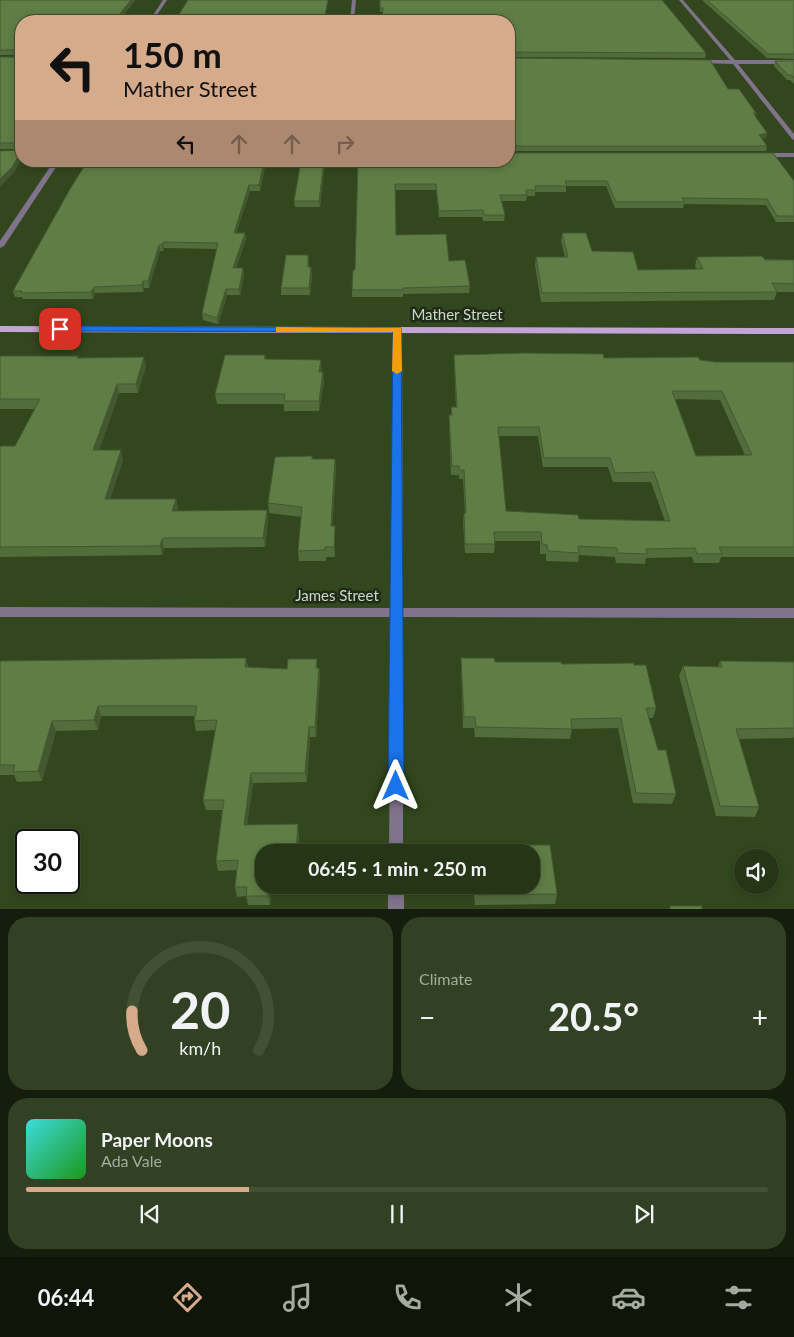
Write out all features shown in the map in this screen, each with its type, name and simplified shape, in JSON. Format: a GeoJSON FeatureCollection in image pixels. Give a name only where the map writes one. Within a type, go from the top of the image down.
{"type":"FeatureCollection","features":[{"type":"Feature","properties":{"kind":"main road","name":"Mather Street"},"geometry":{"type":"LineString","coordinates":[[0,329],[794,331]]}},
{"type":"Feature","properties":{"kind":"street"},"geometry":{"type":"LineString","coordinates":[[155,15],[165,0]]}},
{"type":"Feature","properties":{"kind":"street"},"geometry":{"type":"LineString","coordinates":[[353,15],[354,0]]}},
{"type":"Feature","properties":{"kind":"street"},"geometry":{"type":"LineString","coordinates":[[681,0],[734,62],[794,138]]}},
{"type":"Feature","properties":{"kind":"street"},"geometry":{"type":"LineString","coordinates":[[695,62],[794,62]]}},
{"type":"Feature","properties":{"kind":"street"},"geometry":{"type":"LineString","coordinates":[[755,155],[794,155]]}},
{"type":"Feature","properties":{"kind":"street"},"geometry":{"type":"LineString","coordinates":[[0,246],[53,167]]}},
{"type":"Feature","properties":{"kind":"street"},"geometry":{"type":"LineString","coordinates":[[396,844],[398,330]]}},
{"type":"Feature","properties":{"kind":"street","name":"James Street"},"geometry":{"type":"LineString","coordinates":[[0,612],[794,613]]}},
{"type":"Feature","properties":{"kind":"street"},"geometry":{"type":"LineString","coordinates":[[396,894],[396,909]]}},
{"type":"Feature","properties":{"kind":"building"},"geometry":{"type":"Polygon","coordinates":[[[0,0],[131,0],[119,15],[15,15],[15,50],[0,50],[0,0]]]}},
{"type":"Feature","properties":{"kind":"building"},"geometry":{"type":"Polygon","coordinates":[[[188,0],[328,0],[325,15],[179,15],[188,0]]]}},
{"type":"Feature","properties":{"kind":"building"},"geometry":{"type":"Polygon","coordinates":[[[380,0],[662,0],[706,53],[515,52],[515,15],[382,15],[383,8],[380,8],[380,0]]]}},
{"type":"Feature","properties":{"kind":"building"},"geometry":{"type":"Polygon","coordinates":[[[707,0],[794,0],[794,54],[768,54],[707,0]]]}},
{"type":"Feature","properties":{"kind":"building"},"geometry":{"type":"Polygon","coordinates":[[[0,57],[15,57],[15,143],[0,143],[0,57]]]}},
{"type":"Feature","properties":{"kind":"building"},"geometry":{"type":"Polygon","coordinates":[[[515,58],[710,60],[728,89],[739,89],[756,113],[753,113],[767,133],[759,135],[767,146],[515,146],[515,58]]]}},
{"type":"Feature","properties":{"kind":"building"},"geometry":{"type":"Polygon","coordinates":[[[775,61],[794,61],[794,78],[792,75],[788,75],[775,61]]]}},
{"type":"Feature","properties":{"kind":"building"},"geometry":{"type":"Polygon","coordinates":[[[15,150],[15,162],[0,179],[0,151],[15,150]]]}},
{"type":"Feature","properties":{"kind":"building"},"geometry":{"type":"Polygon","coordinates":[[[515,153],[773,153],[794,181],[794,216],[777,216],[767,199],[682,198],[684,202],[616,202],[607,181],[565,181],[567,186],[535,186],[536,190],[526,190],[527,195],[500,195],[505,215],[484,215],[483,210],[439,211],[436,184],[395,184],[396,235],[446,234],[449,261],[465,260],[470,286],[403,288],[403,290],[352,290],[353,270],[355,270],[358,167],[515,167],[515,153]]]}},
{"type":"Feature","properties":{"kind":"building"},"geometry":{"type":"Polygon","coordinates":[[[84,167],[263,167],[259,185],[249,185],[234,233],[245,233],[233,268],[243,268],[239,289],[226,289],[217,318],[202,313],[218,243],[163,242],[162,245],[159,245],[148,281],[143,281],[142,285],[94,287],[91,292],[21,293],[22,291],[13,291],[84,167]]]}},
{"type":"Feature","properties":{"kind":"building"},"geometry":{"type":"Polygon","coordinates":[[[300,167],[323,167],[319,201],[294,201],[300,167]]]}},
{"type":"Feature","properties":{"kind":"building"},"geometry":{"type":"Polygon","coordinates":[[[562,233],[586,233],[592,251],[633,252],[638,270],[703,269],[697,257],[762,256],[765,260],[794,260],[794,284],[772,283],[777,292],[542,293],[536,257],[568,257],[562,233]]]}},
{"type":"Feature","properties":{"kind":"building"},"geometry":{"type":"Polygon","coordinates":[[[286,255],[308,255],[308,267],[311,267],[309,288],[281,288],[286,255]]]}},
{"type":"Feature","properties":{"kind":"building"},"geometry":{"type":"Polygon","coordinates":[[[524,353],[603,354],[604,358],[698,357],[700,360],[715,362],[794,362],[794,547],[719,547],[722,554],[697,554],[695,548],[646,549],[647,554],[618,553],[617,548],[578,546],[579,553],[548,551],[547,545],[542,544],[541,532],[494,532],[495,544],[465,544],[464,470],[459,470],[459,466],[452,466],[449,415],[452,415],[451,407],[457,407],[454,355],[524,353]],[[672,391],[696,456],[752,455],[722,391],[672,391]],[[498,427],[506,511],[578,515],[579,519],[670,521],[654,472],[615,473],[610,458],[544,458],[539,427],[498,427]]]}},
{"type":"Feature","properties":{"kind":"building"},"geometry":{"type":"Polygon","coordinates":[[[225,355],[265,355],[264,359],[321,360],[319,372],[323,372],[319,401],[284,401],[285,394],[215,394],[225,355]]]}},
{"type":"Feature","properties":{"kind":"building"},"geometry":{"type":"Polygon","coordinates":[[[0,356],[144,357],[136,384],[117,384],[93,450],[121,450],[105,499],[176,499],[172,511],[267,510],[263,538],[166,538],[162,539],[160,546],[0,547],[0,446],[15,446],[40,399],[0,399],[0,356]]]}},
{"type":"Feature","properties":{"kind":"building"},"geometry":{"type":"Polygon","coordinates":[[[312,456],[312,459],[335,459],[331,526],[335,526],[334,547],[325,547],[325,550],[298,551],[302,507],[268,503],[275,457],[312,456]]]}},
{"type":"Feature","properties":{"kind":"building"},"geometry":{"type":"Polygon","coordinates":[[[246,658],[245,667],[287,669],[288,659],[317,659],[316,668],[319,668],[315,727],[309,727],[305,773],[251,773],[244,825],[298,824],[297,844],[255,844],[255,894],[268,894],[268,896],[246,896],[247,887],[235,887],[238,860],[216,861],[224,800],[203,800],[217,720],[194,721],[197,706],[98,706],[94,720],[52,721],[38,771],[13,772],[15,765],[0,765],[0,661],[246,658]]]}},
{"type":"Feature","properties":{"kind":"building"},"geometry":{"type":"Polygon","coordinates":[[[461,658],[494,658],[495,662],[561,662],[562,664],[634,663],[634,665],[646,665],[656,708],[646,708],[658,750],[666,750],[676,794],[636,793],[621,718],[571,719],[572,729],[476,727],[475,717],[464,717],[461,658]]]}},
{"type":"Feature","properties":{"kind":"building"},"geometry":{"type":"Polygon","coordinates":[[[720,661],[794,662],[794,728],[736,729],[759,807],[720,806],[683,666],[722,667],[720,661]]]}},
{"type":"Feature","properties":{"kind":"building"},"geometry":{"type":"Polygon","coordinates":[[[540,845],[550,845],[557,894],[476,895],[540,894],[540,845]]]}},
{"type":"Feature","properties":{"kind":"building"},"geometry":{"type":"Polygon","coordinates":[[[670,906],[702,906],[702,909],[670,909],[670,906]]]}},
{"type":"Feature","properties":{"kind":"slow traffic"},"geometry":{"type":"LineString","coordinates":[[279,330],[398,330],[397,371]]}},
{"type":"Feature","properties":{"kind":"route"},"geometry":{"type":"LineString","coordinates":[[60,329],[398,330],[396,786]]}}]}
